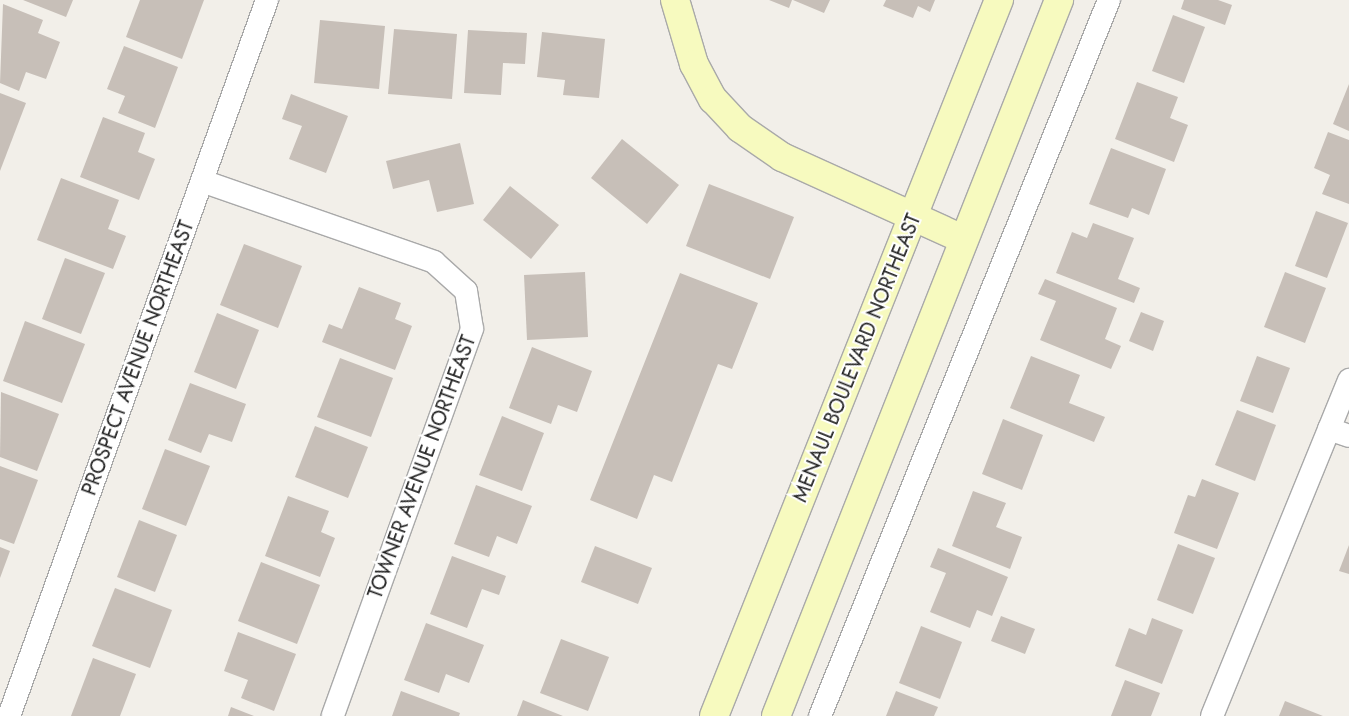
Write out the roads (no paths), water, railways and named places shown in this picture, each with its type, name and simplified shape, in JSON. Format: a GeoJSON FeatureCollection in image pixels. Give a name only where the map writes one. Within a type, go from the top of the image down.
{"type":"FeatureCollection","features":[{"type":"Feature","properties":{"kind":"main road"},"geometry":{"type":"LineString","coordinates":[[675,0],[694,64],[713,99],[740,128],[782,157],[915,215],[963,239]]}},
{"type":"Feature","properties":{"kind":"main road","name":"MENAUL BOULEVARD NORTHEAST"},"geometry":{"type":"LineString","coordinates":[[714,716],[999,0]]}},
{"type":"Feature","properties":{"kind":"main road"},"geometry":{"type":"LineString","coordinates":[[776,716],[963,239],[1060,0]]}},
{"type":"Feature","properties":{"kind":"street","name":"PROSPECT AVENUE NORTHEAST"},"geometry":{"type":"LineString","coordinates":[[9,716],[267,0]]}},
{"type":"Feature","properties":{"kind":"street"},"geometry":{"type":"LineString","coordinates":[[820,716],[1109,0]]}},
{"type":"Feature","properties":{"kind":"street","name":"TOWNER AVENUE NORTHEAST"},"geometry":{"type":"LineString","coordinates":[[202,181],[434,262],[466,291],[472,329],[333,716]]}},
{"type":"Feature","properties":{"kind":"street"},"geometry":{"type":"LineString","coordinates":[[1212,716],[1339,433],[1349,380]]}}]}
